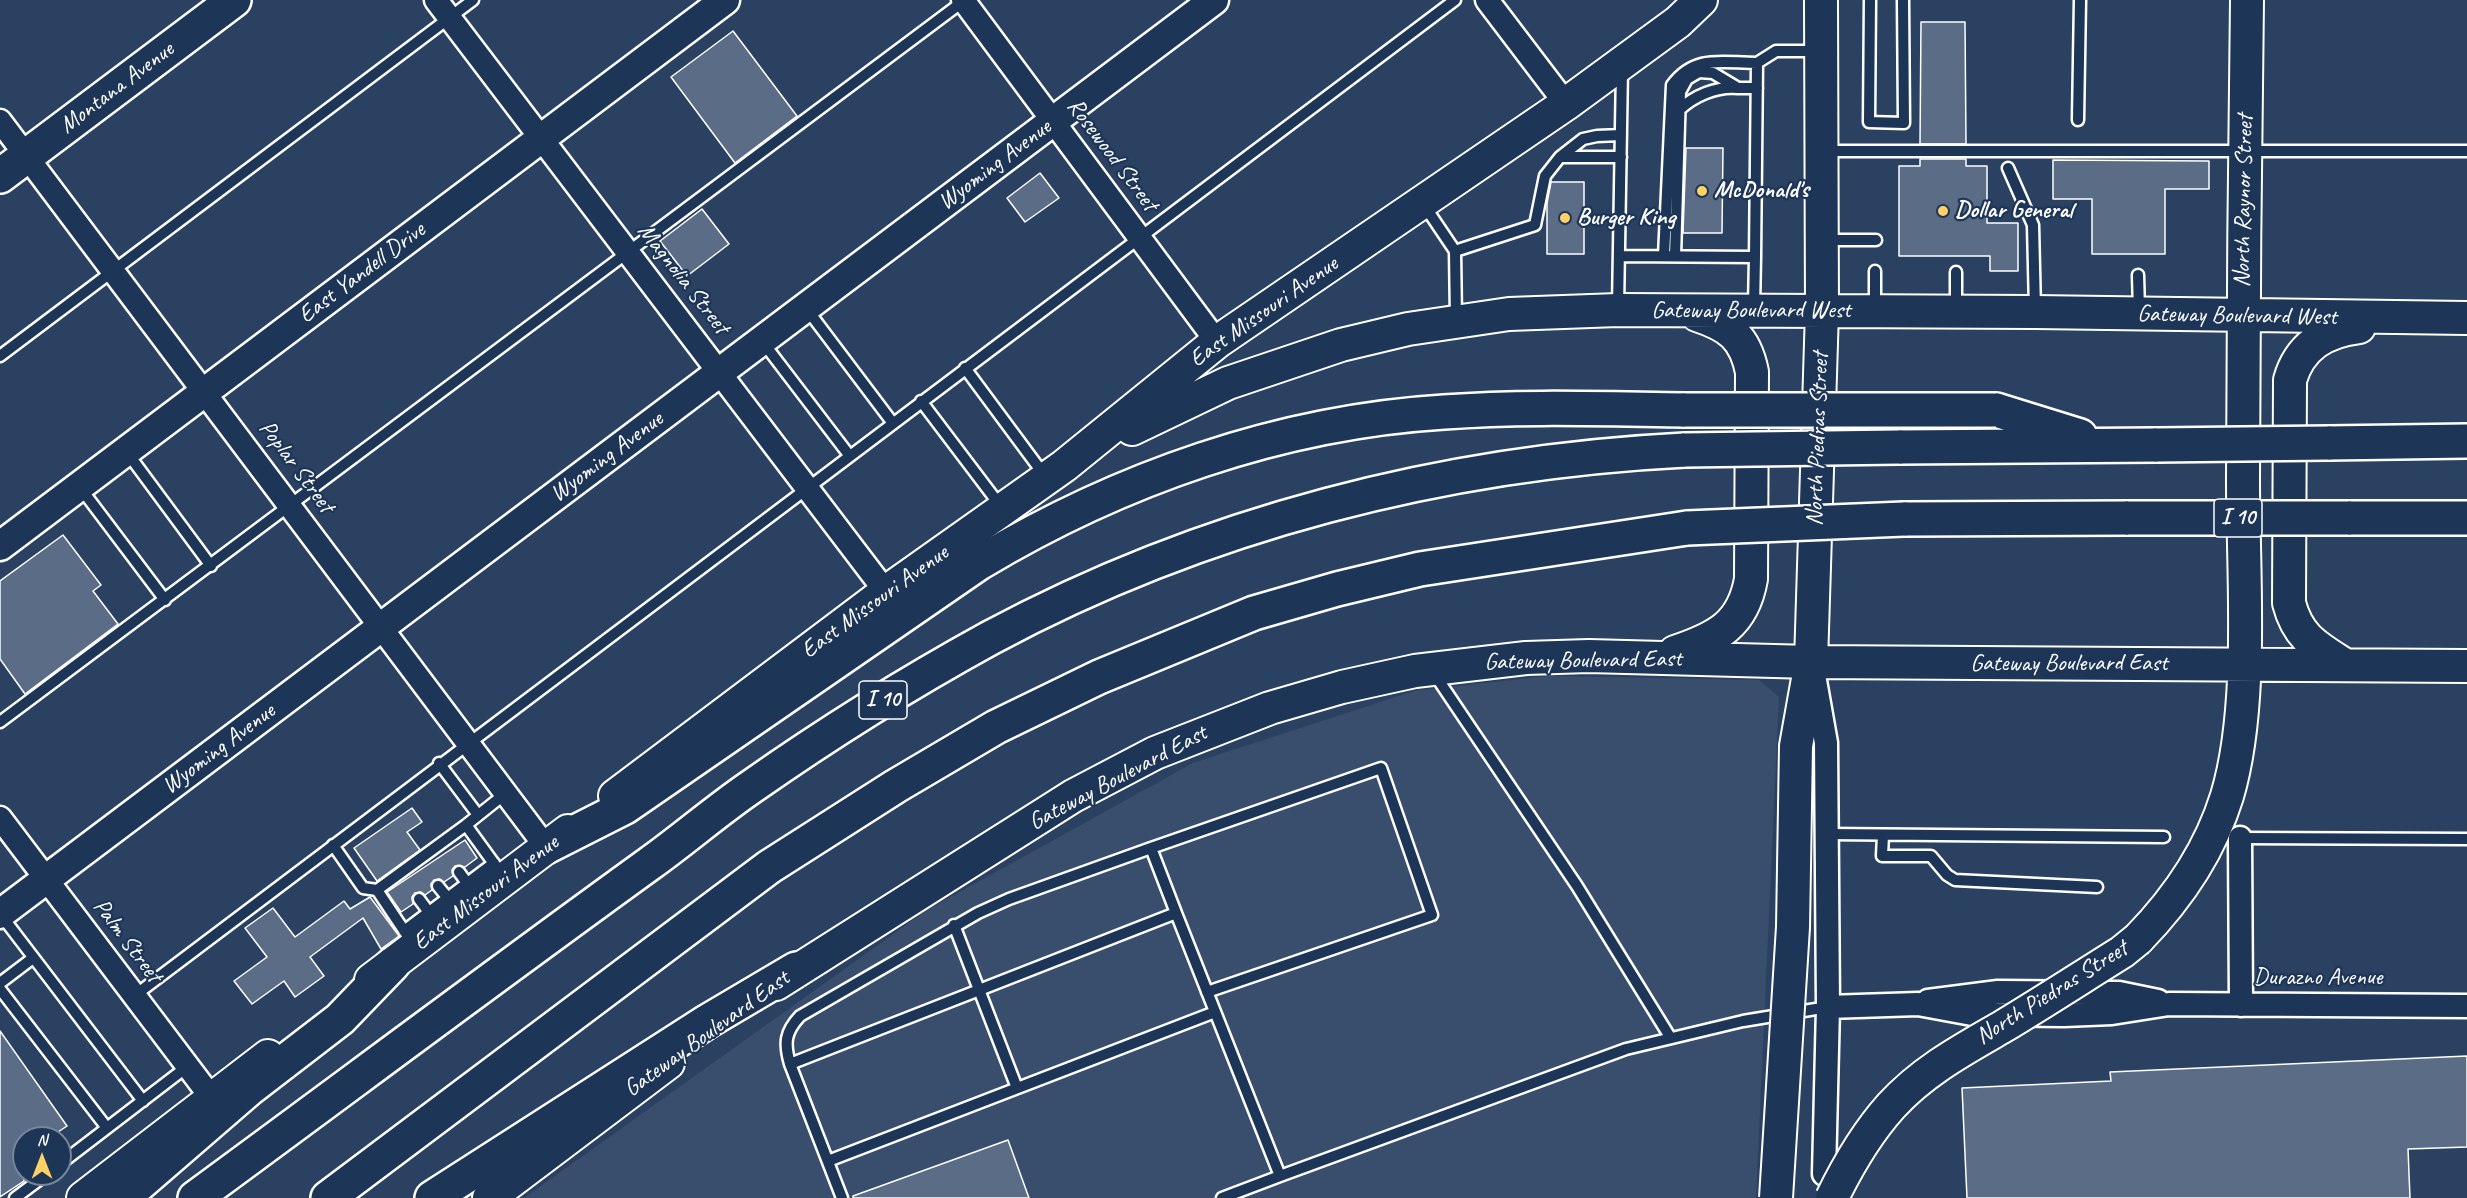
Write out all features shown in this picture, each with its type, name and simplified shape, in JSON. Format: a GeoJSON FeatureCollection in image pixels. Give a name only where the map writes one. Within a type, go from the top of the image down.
{"type":"FeatureCollection","features":[{"type":"Feature","properties":{"kind":"main road","name":"Montana Avenue"},"geometry":{"type":"LineString","coordinates":[[0,176],[234,0]]}},
{"type":"Feature","properties":{"kind":"main road","name":"East Missouri Avenue"},"geometry":{"type":"LineString","coordinates":[[83,1198],[404,947],[453,905],[499,871],[546,847],[886,592],[1055,472],[1218,342],[1566,104],[1678,22],[1701,0]]}},
{"type":"Feature","properties":{"kind":"main road","name":"North Piedras Street"},"geometry":{"type":"LineString","coordinates":[[1776,1198],[1793,927],[1796,746],[1811,662],[1822,311],[1821,0]]}},
{"type":"Feature","properties":{"kind":"main road","name":"North Raynor Street"},"geometry":{"type":"LineString","coordinates":[[2234,762],[2243,665],[2243,316],[2247,0]]}},
{"type":"Feature","properties":{"kind":"main road","name":"Gateway Boulevard West"},"geometry":{"type":"LineString","coordinates":[[1055,472],[1188,400],[1271,366],[1352,342],[1456,320],[1509,314],[1618,310],[2035,312],[2467,318]]}},
{"type":"Feature","properties":{"kind":"main road"},"geometry":{"type":"LineString","coordinates":[[1660,657],[1715,636],[1730,626],[1741,612],[1751,579],[1752,372],[1749,356],[1745,345],[1720,322],[1688,311]]}},
{"type":"Feature","properties":{"kind":"main road"},"geometry":{"type":"LineString","coordinates":[[2345,666],[2315,646],[2298,630],[2289,603],[2290,380],[2303,352],[2324,336],[2344,328],[2434,318]]}},
{"type":"Feature","properties":{"kind":"main road"},"geometry":{"type":"LineString","coordinates":[[546,847],[625,807],[979,563],[1031,532],[1153,477],[1262,442],[1322,428],[1402,416],[1526,409],[1996,410],[2111,445]]}},
{"type":"Feature","properties":{"kind":"main road","name":"I 10"},"geometry":{"type":"LineString","coordinates":[[195,1198],[748,789],[901,689],[993,637],[1075,597],[1179,553],[1302,510],[1402,486],[1517,466],[1613,453],[1685,450],[2467,441]]}},
{"type":"Feature","properties":{"kind":"main road"},"geometry":{"type":"LineString","coordinates":[[2414,518],[2467,526]]}},
{"type":"Feature","properties":{"kind":"main road","name":"I 10"},"geometry":{"type":"LineString","coordinates":[[328,1198],[769,867],[906,780],[996,727],[1047,702],[1173,644],[1254,613],[1337,589],[1420,569],[1687,528],[1904,519],[2467,518]]}},
{"type":"Feature","properties":{"kind":"main road","name":"Gateway Boulevard East"},"geometry":{"type":"LineString","coordinates":[[489,1198],[796,969],[1073,796],[1155,753],[1214,727],[1342,687],[1431,669],[1526,658],[1660,657],[1811,662],[2467,666]]}},
{"type":"Feature","properties":{"kind":"main road","name":"North Piedras Street"},"geometry":{"type":"LineString","coordinates":[[1828,1186],[1849,1164],[1869,1133],[1892,1105],[1923,1076],[1954,1053],[2122,952],[2160,917],[2197,864],[2216,828],[2228,793],[2234,762]]}},
{"type":"Feature","properties":{"kind":"main road"},"geometry":{"type":"LineString","coordinates":[[123,1198],[249,1089],[340,1019],[404,947]]}},
{"type":"Feature","properties":{"kind":"main road"},"geometry":{"type":"LineString","coordinates":[[432,1198],[708,1021],[796,969]]}},
{"type":"Feature","properties":{"kind":"street","name":"East Yandell Drive"},"geometry":{"type":"LineString","coordinates":[[0,546],[725,0]]}},
{"type":"Feature","properties":{"kind":"street","name":"Rosewood Street"},"geometry":{"type":"LineString","coordinates":[[964,0],[1218,342]]}},
{"type":"Feature","properties":{"kind":"street","name":"Wyoming Avenue"},"geometry":{"type":"LineString","coordinates":[[0,914],[1215,0]]}},
{"type":"Feature","properties":{"kind":"street"},"geometry":{"type":"LineString","coordinates":[[1487,0],[1566,104]]}},
{"type":"Feature","properties":{"kind":"street","name":"East Missouri Avenue"},"geometry":{"type":"LineString","coordinates":[[1678,22],[1716,0]]}},
{"type":"Feature","properties":{"kind":"street","name":"Magnolia Street"},"geometry":{"type":"LineString","coordinates":[[442,9],[720,372],[805,489],[886,592]]}},
{"type":"Feature","properties":{"kind":"street","name":"Poplar Street"},"geometry":{"type":"LineString","coordinates":[[0,121],[546,847]]}},
{"type":"Feature","properties":{"kind":"street","name":"North Piedras Street"},"geometry":{"type":"LineString","coordinates":[[1811,662],[1826,742],[1828,1186]]}},
{"type":"Feature","properties":{"kind":"street","name":"Palm Street"},"geometry":{"type":"LineString","coordinates":[[0,818],[211,1097]]}},
{"type":"Feature","properties":{"kind":"street"},"geometry":{"type":"LineString","coordinates":[[2240,838],[2241,1005]]}},
{"type":"Feature","properties":{"kind":"street","name":"Durazno Avenue"},"geometry":{"type":"LineString","coordinates":[[1828,1006],[1918,1004],[1972,1014],[2064,1015],[2112,1013],[2169,1004],[2467,1006]]}},
{"type":"Feature","properties":{"kind":"lane"},"geometry":{"type":"LineString","coordinates":[[0,356],[114,271],[442,9],[473,0]]}},
{"type":"Feature","properties":{"kind":"lane"},"geometry":{"type":"LineString","coordinates":[[1,718],[211,566],[627,251],[964,0]]}},
{"type":"Feature","properties":{"kind":"lane"},"geometry":{"type":"LineString","coordinates":[[134,996],[439,763],[1455,0]]}},
{"type":"Feature","properties":{"kind":"lane"},"geometry":{"type":"LineString","coordinates":[[1870,0],[1869,122],[1904,123],[1903,0]]}},
{"type":"Feature","properties":{"kind":"lane"},"geometry":{"type":"LineString","coordinates":[[2078,120],[2080,0]]}},
{"type":"Feature","properties":{"kind":"lane"},"geometry":{"type":"LineString","coordinates":[[1669,256],[1669,94],[1680,74],[1698,63],[1757,63],[1776,51],[1821,51]]}},
{"type":"Feature","properties":{"kind":"lane"},"geometry":{"type":"LineString","coordinates":[[1618,310],[1622,63]]}},
{"type":"Feature","properties":{"kind":"lane"},"geometry":{"type":"LineString","coordinates":[[1754,311],[1757,63]]}},
{"type":"Feature","properties":{"kind":"lane"},"geometry":{"type":"LineString","coordinates":[[1669,256],[1680,92],[1687,79],[1699,72],[1713,73],[1738,88]]}},
{"type":"Feature","properties":{"kind":"lane"},"geometry":{"type":"LineString","coordinates":[[1679,111],[1690,99],[1725,87],[1757,88]]}},
{"type":"Feature","properties":{"kind":"lane"},"geometry":{"type":"LineString","coordinates":[[1455,251],[1535,225],[1545,177],[1560,157],[1583,140],[1597,136],[1621,135]]}},
{"type":"Feature","properties":{"kind":"lane"},"geometry":{"type":"LineString","coordinates":[[1821,152],[2245,149],[2467,151]]}},
{"type":"Feature","properties":{"kind":"lane"},"geometry":{"type":"LineString","coordinates":[[1560,157],[1621,157]]}},
{"type":"Feature","properties":{"kind":"lane"},"geometry":{"type":"LineString","coordinates":[[2008,168],[2034,225],[2035,312]]}},
{"type":"Feature","properties":{"kind":"lane"},"geometry":{"type":"LineString","coordinates":[[1422,202],[1455,251],[1456,320]]}},
{"type":"Feature","properties":{"kind":"lane"},"geometry":{"type":"LineString","coordinates":[[1822,240],[1876,240]]}},
{"type":"Feature","properties":{"kind":"lane"},"geometry":{"type":"LineString","coordinates":[[1619,255],[1755,257]]}},
{"type":"Feature","properties":{"kind":"lane"},"geometry":{"type":"LineString","coordinates":[[1875,271],[1875,312]]}},
{"type":"Feature","properties":{"kind":"lane"},"geometry":{"type":"LineString","coordinates":[[1956,272],[1956,313]]}},
{"type":"Feature","properties":{"kind":"lane"},"geometry":{"type":"LineString","coordinates":[[2139,275],[2139,315]]}},
{"type":"Feature","properties":{"kind":"lane"},"geometry":{"type":"LineString","coordinates":[[805,308],[892,422]]}},
{"type":"Feature","properties":{"kind":"lane"},"geometry":{"type":"LineString","coordinates":[[762,341],[849,455]]}},
{"type":"Feature","properties":{"kind":"lane"},"geometry":{"type":"LineString","coordinates":[[965,368],[1055,472]]}},
{"type":"Feature","properties":{"kind":"lane"},"geometry":{"type":"LineString","coordinates":[[921,400],[1003,509]]}},
{"type":"Feature","properties":{"kind":"lane"},"geometry":{"type":"LineString","coordinates":[[126,451],[211,566]]}},
{"type":"Feature","properties":{"kind":"lane"},"geometry":{"type":"LineString","coordinates":[[79,486],[165,600]]}},
{"type":"Feature","properties":{"kind":"lane"},"geometry":{"type":"LineString","coordinates":[[1431,669],[1577,886],[1670,1037]]}},
{"type":"Feature","properties":{"kind":"lane"},"geometry":{"type":"LineString","coordinates":[[439,763],[478,815]]}},
{"type":"Feature","properties":{"kind":"lane"},"geometry":{"type":"LineString","coordinates":[[842,1198],[790,1064],[786,1037],[791,1025],[800,1016],[954,925],[1009,899],[1381,768],[1432,915],[1208,992]]}},
{"type":"Feature","properties":{"kind":"lane"},"geometry":{"type":"LineString","coordinates":[[333,845],[363,888],[377,891],[403,877],[442,850],[466,825],[506,793]]}},
{"type":"Feature","properties":{"kind":"lane"},"geometry":{"type":"LineString","coordinates":[[404,947],[428,911],[453,905],[467,883],[499,871],[466,825]]}},
{"type":"Feature","properties":{"kind":"lane"},"geometry":{"type":"LineString","coordinates":[[1827,834],[2164,837]]}},
{"type":"Feature","properties":{"kind":"lane"},"geometry":{"type":"LineString","coordinates":[[1883,835],[1882,856],[1931,856],[1947,875],[1955,880],[2097,887]]}},
{"type":"Feature","properties":{"kind":"lane"},"geometry":{"type":"LineString","coordinates":[[2240,838],[2467,839]]}},
{"type":"Feature","properties":{"kind":"lane"},"geometry":{"type":"LineString","coordinates":[[1151,848],[1280,1176]]}},
{"type":"Feature","properties":{"kind":"lane"},"geometry":{"type":"LineString","coordinates":[[459,872],[467,883]]}},
{"type":"Feature","properties":{"kind":"lane"},"geometry":{"type":"LineString","coordinates":[[438,886],[453,905]]}},
{"type":"Feature","properties":{"kind":"lane"},"geometry":{"type":"LineString","coordinates":[[377,891],[404,947]]}},
{"type":"Feature","properties":{"kind":"lane"},"geometry":{"type":"LineString","coordinates":[[419,899],[428,911]]}},
{"type":"Feature","properties":{"kind":"lane"},"geometry":{"type":"LineString","coordinates":[[790,1064],[1176,913]]}},
{"type":"Feature","properties":{"kind":"lane"},"geometry":{"type":"LineString","coordinates":[[0,914],[143,1101]]}},
{"type":"Feature","properties":{"kind":"lane"},"geometry":{"type":"LineString","coordinates":[[954,925],[1017,1088]]}},
{"type":"Feature","properties":{"kind":"lane"},"geometry":{"type":"LineString","coordinates":[[0,983],[33,958]]}},
{"type":"Feature","properties":{"kind":"lane"},"geometry":{"type":"LineString","coordinates":[[0,988],[106,1128]]}},
{"type":"Feature","properties":{"kind":"lane"},"geometry":{"type":"LineString","coordinates":[[1222,1198],[1590,1061],[1670,1037],[1770,1015],[1828,1006]]}},
{"type":"Feature","properties":{"kind":"lane"},"geometry":{"type":"LineString","coordinates":[[828,1161],[1215,1012]]}},
{"type":"Feature","properties":{"kind":"lane"},"geometry":{"type":"LineString","coordinates":[[72,1155],[188,1066]]}},
{"type":"Feature","properties":{"kind":"lane"},"geometry":{"type":"LineString","coordinates":[[15,1198],[31,1186]]}},
{"type":"Feature","properties":{"kind":"shaded area"},"geometry":{"type":"Polygon","coordinates":[[[1548,676],[1759,680],[1779,697],[1756,1198],[524,1198],[927,910],[1193,763],[1414,691],[1548,676]]]}},
{"type":"Feature","properties":{"kind":"building"},"geometry":{"type":"Polygon","coordinates":[[[1921,22],[1965,22],[1966,144],[1920,144],[1921,22]]]}},
{"type":"Feature","properties":{"kind":"building"},"geometry":{"type":"Polygon","coordinates":[[[733,31],[797,116],[735,163],[671,77],[733,31]]]}},
{"type":"Feature","properties":{"kind":"building","name":"McDonald's"},"geometry":{"type":"Polygon","coordinates":[[[1686,148],[1723,148],[1722,233],[1683,233],[1686,148]]]}},
{"type":"Feature","properties":{"kind":"building","name":"Dollar General"},"geometry":{"type":"Polygon","coordinates":[[[1920,159],[1966,159],[1966,166],[1987,166],[1987,223],[2018,223],[2018,271],[1990,271],[1990,256],[1899,256],[1899,166],[1920,166],[1920,159]]]}},
{"type":"Feature","properties":{"kind":"building"},"geometry":{"type":"Polygon","coordinates":[[[2053,160],[2209,161],[2209,189],[2165,189],[2165,254],[2092,254],[2092,199],[2053,199],[2053,160]]]}},
{"type":"Feature","properties":{"kind":"building"},"geometry":{"type":"Polygon","coordinates":[[[1040,173],[1059,198],[1025,222],[1007,198],[1040,173]]]}},
{"type":"Feature","properties":{"kind":"building","name":"Burger King"},"geometry":{"type":"Polygon","coordinates":[[[1551,182],[1584,182],[1584,254],[1547,254],[1547,203],[1551,182]]]}},
{"type":"Feature","properties":{"kind":"building"},"geometry":{"type":"Polygon","coordinates":[[[702,209],[729,244],[687,276],[660,241],[702,209]]]}},
{"type":"Feature","properties":{"kind":"building"},"geometry":{"type":"Polygon","coordinates":[[[63,535],[101,585],[93,591],[118,624],[25,694],[0,659],[0,581],[63,535]]]}},
{"type":"Feature","properties":{"kind":"building"},"geometry":{"type":"Polygon","coordinates":[[[412,808],[422,822],[407,832],[420,850],[377,881],[354,848],[412,808]]]}},
{"type":"Feature","properties":{"kind":"building"},"geometry":{"type":"Polygon","coordinates":[[[465,840],[477,858],[465,867],[455,866],[452,870],[453,876],[444,882],[440,879],[434,880],[431,884],[432,890],[425,895],[421,892],[415,893],[412,897],[413,904],[401,912],[387,892],[465,840]]]}},
{"type":"Feature","properties":{"kind":"building"},"geometry":{"type":"Polygon","coordinates":[[[370,897],[399,936],[381,949],[363,918],[310,957],[324,976],[295,997],[284,981],[252,1004],[234,981],[267,957],[245,928],[273,908],[295,937],[344,901],[350,909],[370,897]]]}},
{"type":"Feature","properties":{"kind":"building"},"geometry":{"type":"Polygon","coordinates":[[[0,1031],[67,1126],[12,1126],[12,1186],[16,1186],[0,1197],[0,1031]]]}},
{"type":"Feature","properties":{"kind":"building"},"geometry":{"type":"Polygon","coordinates":[[[2467,1056],[2467,1147],[2408,1149],[2410,1198],[1967,1198],[1962,1088],[2111,1081],[2110,1072],[2467,1056]]]}},
{"type":"Feature","properties":{"kind":"building"},"geometry":{"type":"Polygon","coordinates":[[[1008,1140],[1029,1198],[853,1198],[853,1196],[1008,1140]]]}},
{"type":"Feature","properties":{"kind":"place","name":"McDonald's"},"geometry":{"type":"Point","coordinates":[1702,191]}},
{"type":"Feature","properties":{"kind":"place","name":"Dollar General"},"geometry":{"type":"Point","coordinates":[1943,211]}},
{"type":"Feature","properties":{"kind":"place","name":"Burger King"},"geometry":{"type":"Point","coordinates":[1565,218]}}]}
